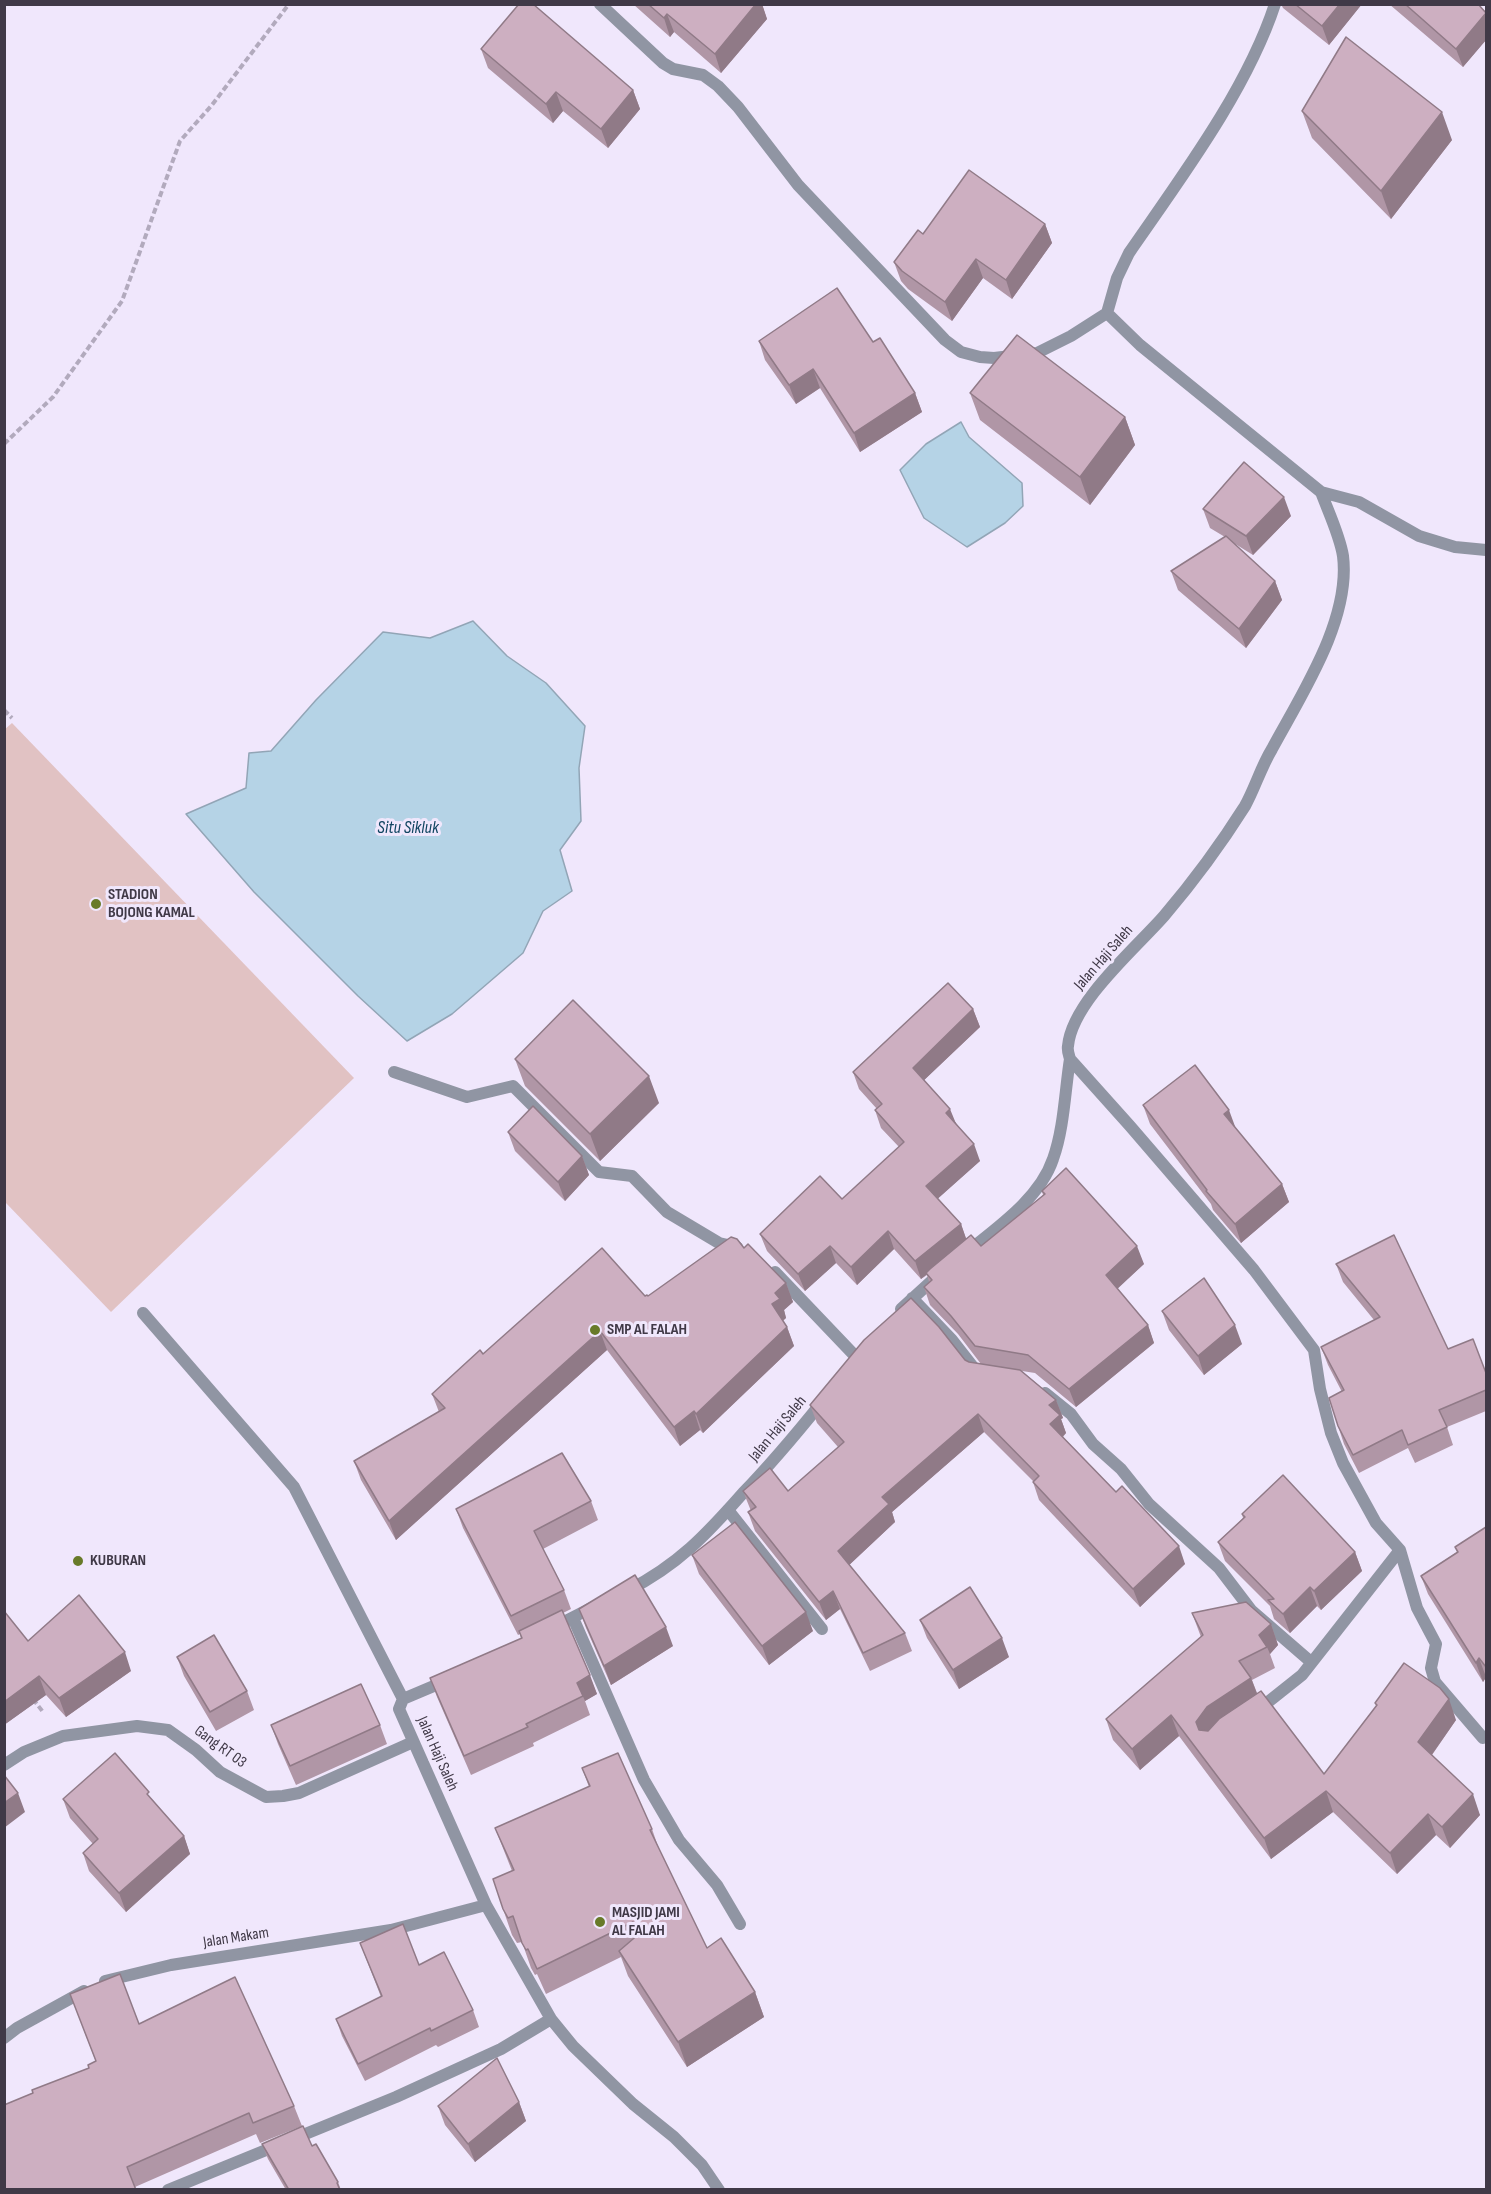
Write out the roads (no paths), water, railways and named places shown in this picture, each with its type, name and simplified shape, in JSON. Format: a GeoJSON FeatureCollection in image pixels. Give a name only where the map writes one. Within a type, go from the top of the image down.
{"type":"FeatureCollection","features":[{"type":"Feature","properties":{"kind":"street"},"geometry":{"type":"LineString","coordinates":[[600,4],[663,63],[674,69],[703,75],[718,86],[738,107],[798,184],[945,340],[961,352],[994,358],[1037,353],[1071,336],[1107,313],[1117,278],[1129,254],[1228,104],[1267,30],[1275,4]]}},
{"type":"Feature","properties":{"kind":"street"},"geometry":{"type":"LineString","coordinates":[[1107,313],[1140,345],[1321,492],[1359,502],[1419,536],[1455,547],[1486,550]]}},
{"type":"Feature","properties":{"kind":"street","name":"Jalan Haji Saleh"},"geometry":{"type":"LineString","coordinates":[[889,1322],[912,1298],[1005,1221],[1037,1188],[1053,1159],[1070,1059],[1068,1046],[1073,1026],[1084,1005],[1164,915],[1219,844],[1246,804],[1263,764],[1334,630],[1342,586],[1343,556],[1321,492]]}},
{"type":"Feature","properties":{"kind":"street"},"geometry":{"type":"LineString","coordinates":[[1070,1059],[1254,1270],[1314,1350],[1320,1389],[1335,1443],[1376,1523],[1400,1550],[1417,1608],[1436,1644],[1431,1668],[1435,1682],[1483,1738]]}},
{"type":"Feature","properties":{"kind":"street"},"geometry":{"type":"LineString","coordinates":[[394,1072],[466,1097],[513,1086],[599,1172],[632,1176],[667,1212],[719,1243],[747,1250]]}},
{"type":"Feature","properties":{"kind":"street"},"geometry":{"type":"LineString","coordinates":[[764,1260],[857,1358]]}},
{"type":"Feature","properties":{"kind":"street"},"geometry":{"type":"LineString","coordinates":[[912,1298],[952,1340],[977,1372],[996,1374]]}},
{"type":"Feature","properties":{"kind":"street"},"geometry":{"type":"LineString","coordinates":[[143,1313],[294,1487],[403,1699]]}},
{"type":"Feature","properties":{"kind":"street"},"geometry":{"type":"LineString","coordinates":[[1038,1387],[1071,1414],[1093,1444],[1121,1469],[1149,1504],[1219,1568],[1251,1610],[1311,1662]]}},
{"type":"Feature","properties":{"kind":"street","name":"Jalan Haji Saleh"},"geometry":{"type":"LineString","coordinates":[[544,1633],[647,1581],[688,1552],[787,1446],[829,1393]]}},
{"type":"Feature","properties":{"kind":"street"},"geometry":{"type":"LineString","coordinates":[[728,1510],[822,1629]]}},
{"type":"Feature","properties":{"kind":"street"},"geometry":{"type":"LineString","coordinates":[[1245,1718],[1302,1675],[1400,1550]]}},
{"type":"Feature","properties":{"kind":"street"},"geometry":{"type":"LineString","coordinates":[[573,1618],[644,1780],[678,1840],[717,1885],[740,1924]]}},
{"type":"Feature","properties":{"kind":"street","name":"Jalan Haji Saleh"},"geometry":{"type":"LineString","coordinates":[[455,1676],[403,1699],[399,1709],[486,1905],[551,2019],[573,2046],[633,2104],[674,2137],[702,2165],[719,2190]]}},
{"type":"Feature","properties":{"kind":"street","name":"Gang RT 03"},"geometry":{"type":"LineString","coordinates":[[4,1765],[24,1752],[63,1736],[137,1726],[168,1730],[196,1750],[220,1772],[266,1797],[299,1793],[412,1742]]}},
{"type":"Feature","properties":{"kind":"street","name":"Jalan Makam"},"geometry":{"type":"LineString","coordinates":[[4,2038],[64,2001],[106,1981],[171,1965],[391,1930],[486,1905]]}},
{"type":"Feature","properties":{"kind":"street"},"geometry":{"type":"LineString","coordinates":[[168,2190],[406,2093],[501,2049],[551,2019]]}},
{"type":"Feature","properties":{"kind":"water"},"geometry":{"type":"Polygon","coordinates":[[[961,422],[969,437],[1022,483],[1023,506],[1005,523],[967,547],[924,518],[900,470],[926,444],[961,422]]]}},
{"type":"Feature","properties":{"kind":"water","name":"Situ Sikluk"},"geometry":{"type":"Polygon","coordinates":[[[473,621],[507,656],[546,683],[585,726],[579,768],[581,821],[560,850],[572,891],[543,911],[523,953],[452,1014],[407,1041],[358,996],[254,892],[186,814],[246,788],[249,753],[271,751],[316,700],[383,632],[430,638],[473,621]]]}},
{"type":"Feature","properties":{"kind":"place","name":"STADION BOJONG KAMAL"},"geometry":{"type":"Point","coordinates":[96,904]}},
{"type":"Feature","properties":{"kind":"place","name":"SMP AL FALAH"},"geometry":{"type":"Point","coordinates":[595,1330]}},
{"type":"Feature","properties":{"kind":"place","name":"KUBURAN"},"geometry":{"type":"Point","coordinates":[78,1561]}},
{"type":"Feature","properties":{"kind":"place","name":"MASJID JAMI AL FALAH"},"geometry":{"type":"Point","coordinates":[600,1922]}}]}
